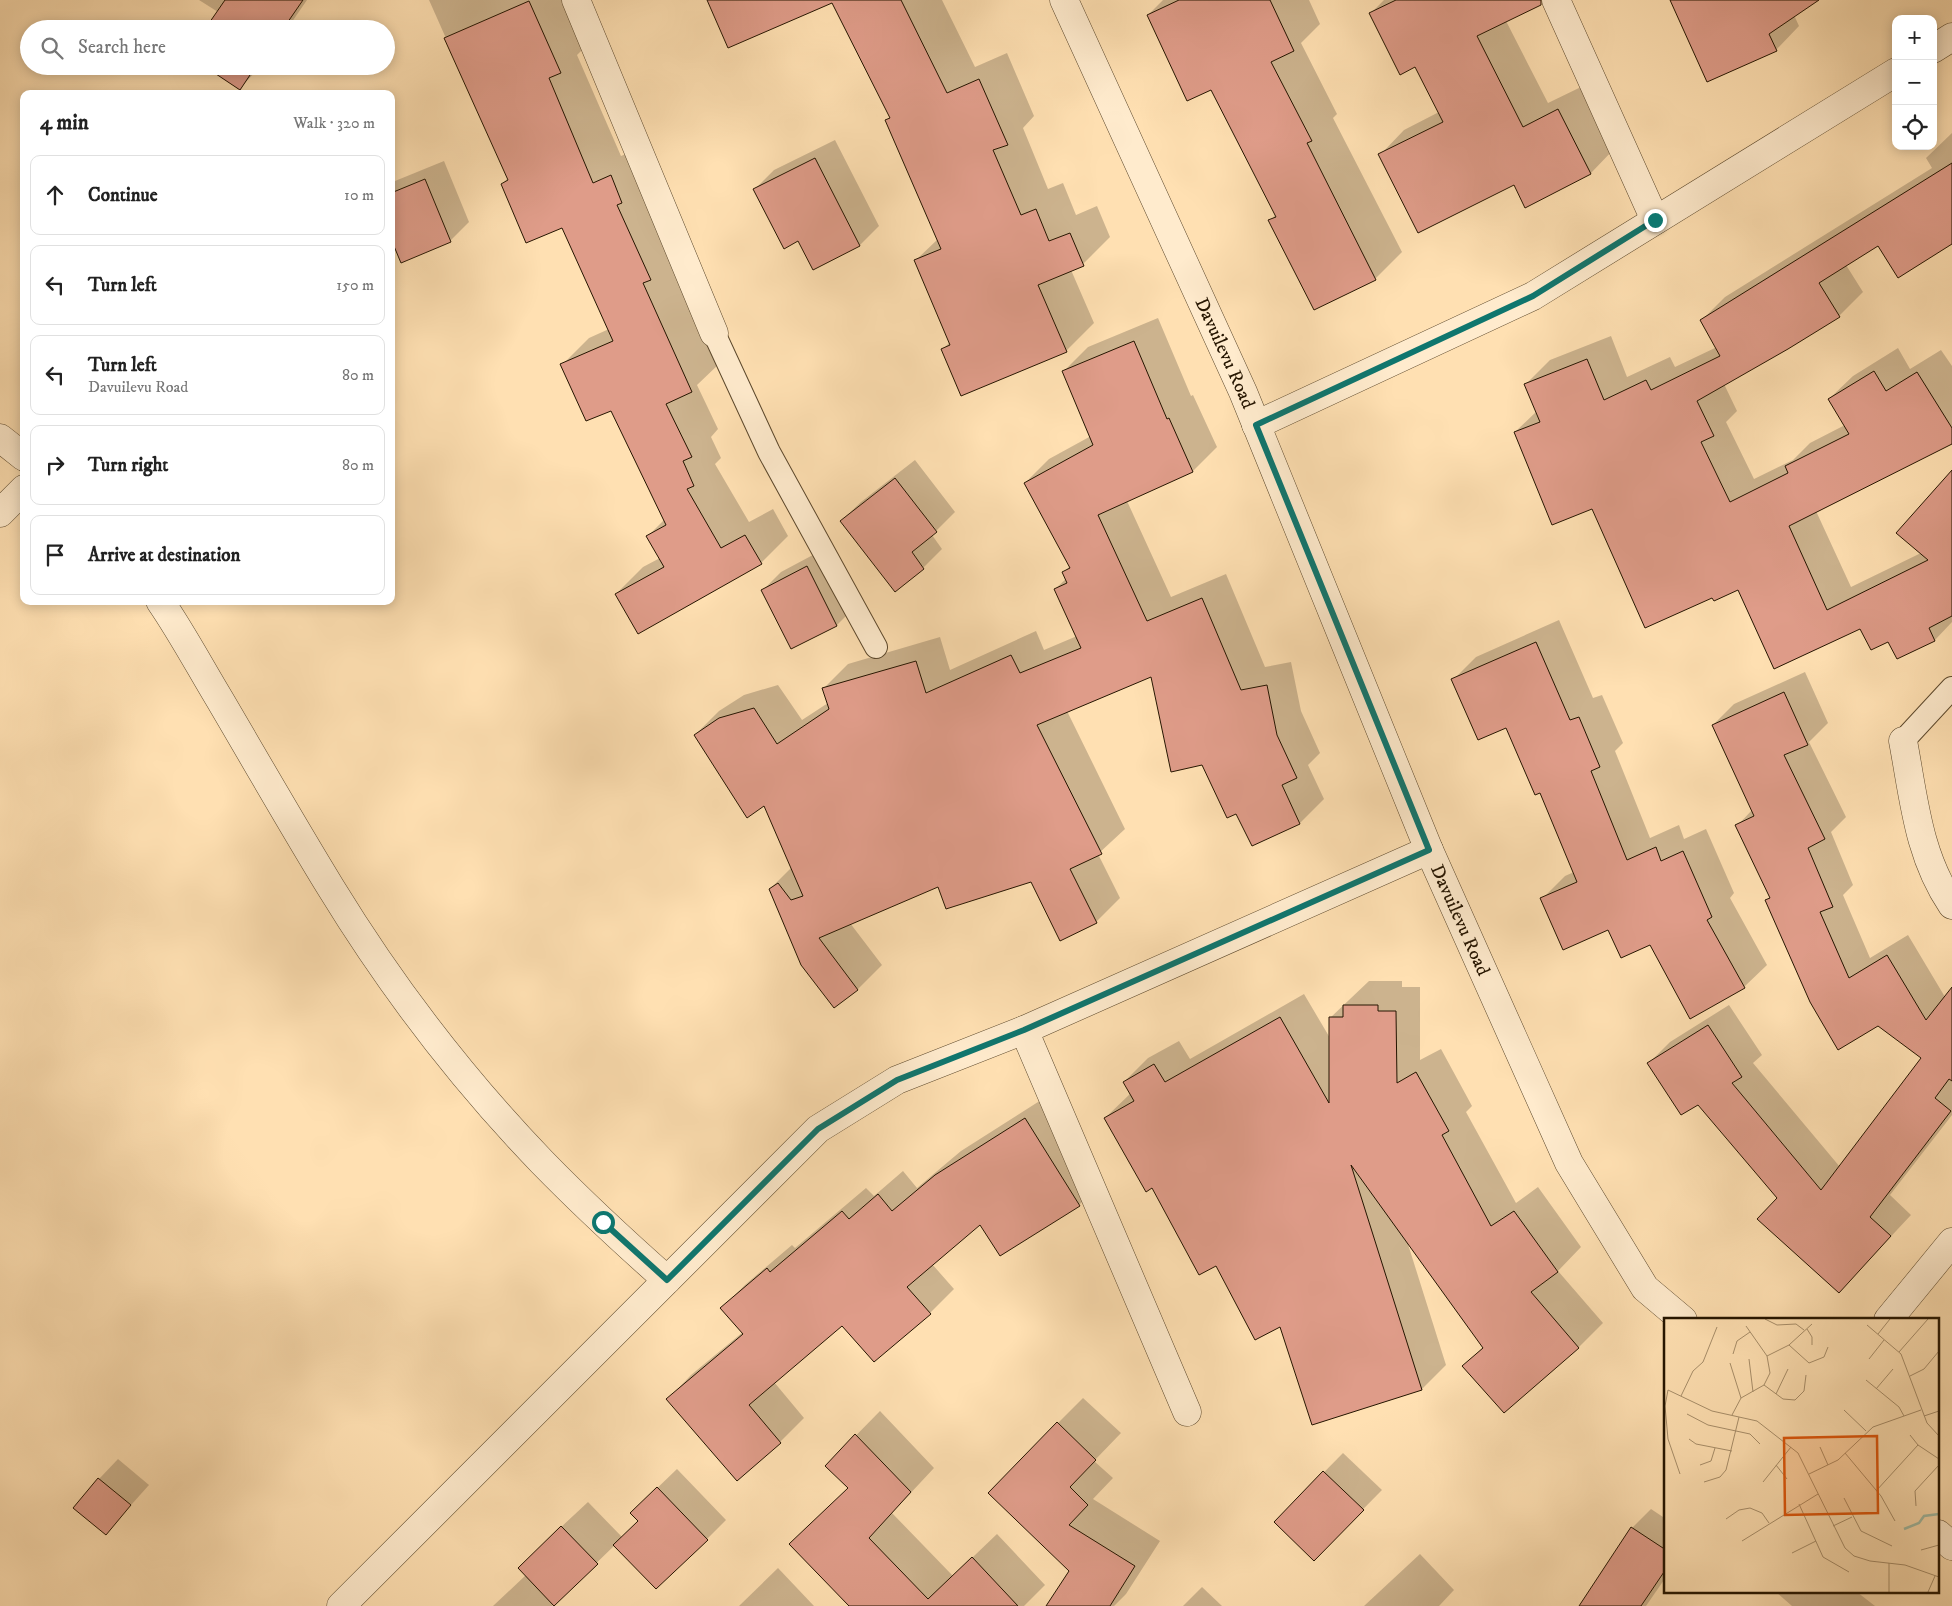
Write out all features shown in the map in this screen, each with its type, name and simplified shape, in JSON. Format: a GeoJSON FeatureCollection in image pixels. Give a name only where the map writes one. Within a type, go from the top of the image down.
{"type":"FeatureCollection","features":[{"type":"Feature","properties":{"kind":"street"},"geometry":{"type":"LineString","coordinates":[[576,0],[714,333]]}},
{"type":"Feature","properties":{"kind":"street","name":"Davuilevu Road"},"geometry":{"type":"LineString","coordinates":[[1064,0],[1256,425],[1429,850],[1569,1163],[1645,1288],[1682,1318]]}},
{"type":"Feature","properties":{"kind":"street"},"geometry":{"type":"LineString","coordinates":[[1556,0],[1655,220]]}},
{"type":"Feature","properties":{"kind":"street"},"geometry":{"type":"LineString","coordinates":[[1937,46],[1952,37]]}},
{"type":"Feature","properties":{"kind":"street"},"geometry":{"type":"LineString","coordinates":[[1256,425],[1533,296],[1892,74]]}},
{"type":"Feature","properties":{"kind":"street"},"geometry":{"type":"LineString","coordinates":[[0,438],[20,454]]}},
{"type":"Feature","properties":{"kind":"street"},"geometry":{"type":"LineString","coordinates":[[0,513],[20,493]]}},
{"type":"Feature","properties":{"kind":"street"},"geometry":{"type":"LineString","coordinates":[[163,605],[196,658],[331,888],[378,961],[430,1032],[484,1098],[542,1161],[603,1222],[667,1280]]}},
{"type":"Feature","properties":{"kind":"street"},"geometry":{"type":"LineString","coordinates":[[1903,741],[1919,830],[1926,856],[1937,881],[1952,905]]}},
{"type":"Feature","properties":{"kind":"street"},"geometry":{"type":"LineString","coordinates":[[341,1606],[818,1129],[897,1080],[1024,1030],[1429,850]]}},
{"type":"Feature","properties":{"kind":"street"},"geometry":{"type":"LineString","coordinates":[[1024,1030],[1187,1412]]}},
{"type":"Feature","properties":{"kind":"street"},"geometry":{"type":"LineString","coordinates":[[1890,1318],[1952,1242]]}},
{"type":"Feature","properties":{"kind":"street"},"geometry":{"type":"LineString","coordinates":[[1940,1536],[1952,1546]]}},
{"type":"Feature","properties":{"kind":"lane"},"geometry":{"type":"LineString","coordinates":[[714,333],[769,452],[876,647]]}},
{"type":"Feature","properties":{"kind":"lane"},"geometry":{"type":"LineString","coordinates":[[1903,741],[1952,688]]}},
{"type":"Feature","properties":{"kind":"building"},"geometry":{"type":"Polygon","coordinates":[[[225,0],[303,0],[289,20],[211,20],[225,0]]]}},
{"type":"Feature","properties":{"kind":"building"},"geometry":{"type":"Polygon","coordinates":[[[707,0],[901,0],[947,93],[979,79],[1008,145],[993,150],[1021,215],[1036,209],[1049,241],[1070,233],[1084,266],[1038,285],[1067,352],[961,396],[941,349],[950,345],[914,260],[941,249],[885,120],[890,118],[832,3],[728,48],[707,0]]]}},
{"type":"Feature","properties":{"kind":"building"},"geometry":{"type":"Polygon","coordinates":[[[1179,0],[1270,0],[1294,51],[1271,62],[1312,141],[1307,143],[1376,280],[1314,310],[1268,220],[1276,217],[1211,90],[1187,101],[1147,15],[1179,0]]]}},
{"type":"Feature","properties":{"kind":"building"},"geometry":{"type":"Polygon","coordinates":[[[1396,0],[1541,0],[1541,5],[1477,36],[1523,127],[1558,109],[1591,174],[1525,208],[1514,185],[1418,233],[1378,154],[1443,122],[1415,67],[1400,75],[1369,13],[1396,0]]]}},
{"type":"Feature","properties":{"kind":"building"},"geometry":{"type":"Polygon","coordinates":[[[1670,0],[1819,0],[1769,34],[1777,51],[1707,82],[1670,0]]]}},
{"type":"Feature","properties":{"kind":"building"},"geometry":{"type":"Polygon","coordinates":[[[529,1],[561,73],[549,78],[593,183],[611,175],[622,203],[617,205],[651,280],[643,283],[692,392],[666,404],[692,457],[683,461],[694,486],[687,489],[721,548],[745,535],[762,564],[638,634],[615,594],[664,567],[646,536],[666,525],[611,411],[586,421],[560,364],[613,341],[562,228],[526,243],[501,184],[508,180],[444,38],[529,1]]]}},
{"type":"Feature","properties":{"kind":"building"},"geometry":{"type":"Polygon","coordinates":[[[218,75],[250,75],[240,90],[218,75]]]}},
{"type":"Feature","properties":{"kind":"building"},"geometry":{"type":"Polygon","coordinates":[[[815,158],[860,246],[813,270],[798,241],[784,249],[753,189],[815,158]]]}},
{"type":"Feature","properties":{"kind":"building"},"geometry":{"type":"Polygon","coordinates":[[[1952,163],[1952,244],[1898,278],[1878,246],[1819,283],[1840,317],[1697,401],[1714,436],[1701,442],[1730,502],[1788,473],[1785,466],[1849,434],[1828,399],[1874,371],[1886,391],[1917,372],[1952,428],[1952,444],[1789,526],[1827,610],[1928,560],[1896,533],[1952,470],[1952,616],[1929,628],[1935,641],[1897,659],[1888,642],[1871,650],[1860,629],[1774,669],[1738,590],[1714,601],[1712,598],[1645,628],[1592,509],[1552,525],[1514,432],[1540,422],[1524,384],[1587,359],[1604,400],[1646,380],[1651,390],[1720,356],[1700,320],[1952,163]]]}},
{"type":"Feature","properties":{"kind":"building"},"geometry":{"type":"Polygon","coordinates":[[[425,179],[451,242],[401,263],[395,249],[395,191],[425,179]]]}},
{"type":"Feature","properties":{"kind":"building"},"geometry":{"type":"Polygon","coordinates":[[[1134,341],[1167,419],[1169,418],[1193,472],[1098,515],[1147,621],[1202,598],[1241,690],[1267,685],[1277,735],[1297,778],[1282,785],[1300,824],[1252,846],[1236,814],[1227,818],[1202,765],[1171,772],[1151,677],[1037,725],[1102,854],[1070,869],[1097,923],[1060,941],[1031,882],[946,909],[938,887],[819,938],[858,990],[834,1008],[801,965],[769,889],[778,883],[791,900],[803,896],[764,806],[747,818],[694,735],[719,718],[754,708],[777,744],[829,709],[822,688],[916,661],[926,693],[1011,655],[1020,673],[1081,648],[1054,589],[1067,583],[1062,572],[1070,568],[1024,483],[1093,445],[1062,371],[1134,341]]]}},
{"type":"Feature","properties":{"kind":"building"},"geometry":{"type":"Polygon","coordinates":[[[895,478],[937,532],[912,552],[924,569],[895,592],[840,521],[895,478]]]}},
{"type":"Feature","properties":{"kind":"building"},"geometry":{"type":"Polygon","coordinates":[[[807,566],[837,626],[791,649],[761,590],[807,566]]]}},
{"type":"Feature","properties":{"kind":"building"},"geometry":{"type":"Polygon","coordinates":[[[1536,642],[1570,720],[1579,717],[1600,767],[1591,771],[1627,860],[1656,847],[1661,861],[1683,851],[1712,917],[1707,920],[1745,988],[1690,1019],[1650,945],[1621,958],[1608,930],[1563,950],[1540,898],[1577,882],[1540,793],[1535,795],[1506,728],[1478,740],[1451,679],[1536,642]]]}},
{"type":"Feature","properties":{"kind":"building"},"geometry":{"type":"Polygon","coordinates":[[[1784,692],[1808,745],[1784,755],[1825,839],[1808,848],[1833,907],[1820,912],[1849,978],[1887,955],[1926,1020],[1952,987],[1952,1081],[1949,1079],[1935,1098],[1951,1111],[1870,1217],[1891,1236],[1839,1293],[1757,1219],[1777,1198],[1698,1105],[1681,1115],[1647,1063],[1708,1025],[1742,1077],[1732,1083],[1821,1190],[1921,1058],[1878,1026],[1838,1050],[1810,1002],[1765,900],[1770,898],[1735,825],[1754,816],[1712,725],[1784,692]]]}},
{"type":"Feature","properties":{"kind":"building"},"geometry":{"type":"Polygon","coordinates":[[[1343,1005],[1378,1005],[1378,1011],[1396,1011],[1397,1083],[1416,1072],[1449,1131],[1442,1135],[1491,1226],[1514,1211],[1558,1272],[1531,1292],[1579,1348],[1504,1413],[1462,1366],[1483,1348],[1351,1165],[1422,1390],[1312,1425],[1280,1327],[1255,1340],[1216,1266],[1199,1275],[1152,1188],[1146,1192],[1104,1118],[1134,1101],[1123,1082],[1154,1064],[1165,1082],[1280,1017],[1329,1103],[1329,1017],[1343,1017],[1343,1005]]]}},
{"type":"Feature","properties":{"kind":"building"},"geometry":{"type":"Polygon","coordinates":[[[1025,1118],[1080,1206],[1000,1256],[980,1225],[907,1287],[931,1314],[874,1362],[842,1326],[749,1405],[781,1443],[737,1481],[666,1399],[743,1334],[720,1308],[767,1268],[770,1272],[842,1211],[849,1219],[878,1194],[892,1211],[935,1175],[1025,1118]]]}},
{"type":"Feature","properties":{"kind":"building"},"geometry":{"type":"Polygon","coordinates":[[[1057,1422],[1096,1460],[1070,1487],[1088,1505],[1069,1525],[1135,1566],[1110,1606],[1046,1606],[1069,1571],[988,1493],[1057,1422]]]}},
{"type":"Feature","properties":{"kind":"building"},"geometry":{"type":"Polygon","coordinates":[[[855,1434],[911,1492],[869,1538],[928,1599],[972,1557],[1018,1606],[849,1606],[789,1544],[848,1488],[825,1466],[855,1434]]]}},
{"type":"Feature","properties":{"kind":"building"},"geometry":{"type":"Polygon","coordinates":[[[1323,1471],[1364,1510],[1314,1561],[1274,1522],[1323,1471]]]}},
{"type":"Feature","properties":{"kind":"building"},"geometry":{"type":"Polygon","coordinates":[[[98,1478],[131,1505],[106,1535],[73,1508],[98,1478]]]}},
{"type":"Feature","properties":{"kind":"building"},"geometry":{"type":"Polygon","coordinates":[[[657,1487],[708,1540],[656,1589],[613,1545],[638,1521],[630,1513],[657,1487]]]}},
{"type":"Feature","properties":{"kind":"building"},"geometry":{"type":"Polygon","coordinates":[[[561,1526],[598,1564],[554,1606],[518,1568],[561,1526]]]}},
{"type":"Feature","properties":{"kind":"building"},"geometry":{"type":"Polygon","coordinates":[[[1631,1527],[1664,1549],[1664,1572],[1641,1606],[1579,1606],[1631,1527]]]}},
{"type":"Feature","properties":{"kind":"route"},"geometry":{"type":"LineString","coordinates":[[603,1222],[667,1280],[818,1129],[897,1080],[1024,1030],[1429,850],[1374,710],[1256,425],[1533,296],[1655,220]]}}]}
